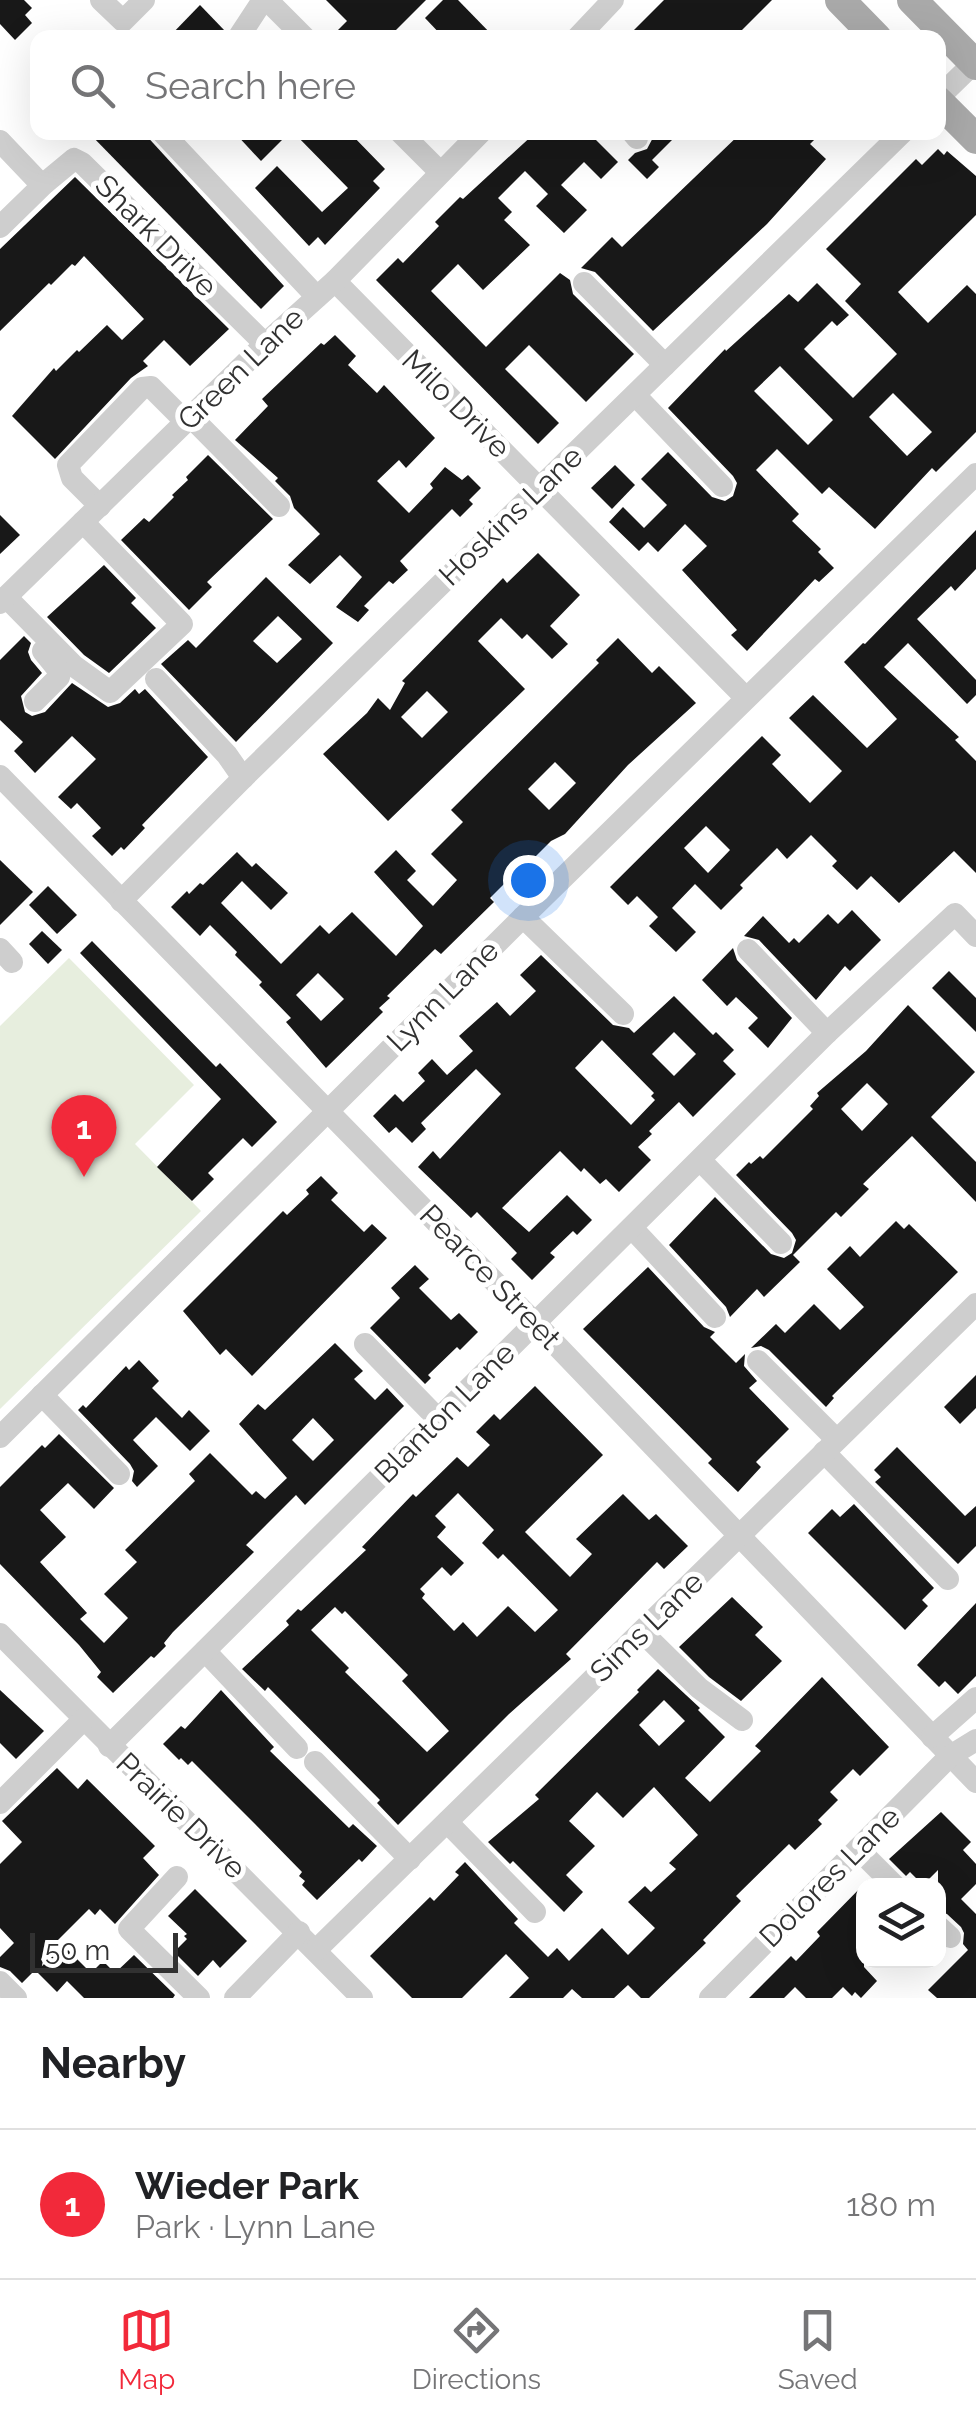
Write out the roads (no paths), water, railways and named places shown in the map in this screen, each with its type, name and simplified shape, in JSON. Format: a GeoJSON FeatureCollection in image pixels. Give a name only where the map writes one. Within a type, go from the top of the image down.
{"type":"FeatureCollection","features":[{"type":"Feature","properties":{"kind":"main road"},"geometry":{"type":"LineString","coordinates":[[840,0],[869,30]]}},
{"type":"Feature","properties":{"kind":"main road"},"geometry":{"type":"LineString","coordinates":[[912,0],[942,30]]}},
{"type":"Feature","properties":{"kind":"main road"},"geometry":{"type":"LineString","coordinates":[[946,35],[975,64]]}},
{"type":"Feature","properties":{"kind":"main road"},"geometry":{"type":"LineString","coordinates":[[946,107],[976,138]]}},
{"type":"Feature","properties":{"kind":"street"},"geometry":{"type":"LineString","coordinates":[[102,0],[123,22],[144,0]]}},
{"type":"Feature","properties":{"kind":"street"},"geometry":{"type":"LineString","coordinates":[[244,30],[265,0],[296,30]]}},
{"type":"Feature","properties":{"kind":"street"},"geometry":{"type":"LineString","coordinates":[[584,30],[613,0]]}},
{"type":"Feature","properties":{"kind":"street"},"geometry":{"type":"LineString","coordinates":[[946,91],[975,64]]}},
{"type":"Feature","properties":{"kind":"street"},"geometry":{"type":"LineString","coordinates":[[169,140],[316,297]]}},
{"type":"Feature","properties":{"kind":"street"},"geometry":{"type":"LineString","coordinates":[[408,140],[440,172]]}},
{"type":"Feature","properties":{"kind":"street","name":"Green Lane"},"geometry":{"type":"LineString","coordinates":[[2,602],[265,344],[335,281],[472,140]]}},
{"type":"Feature","properties":{"kind":"street","name":"Hoskins Lane"},"geometry":{"type":"LineString","coordinates":[[122,901],[242,778],[895,140]]}},
{"type":"Feature","properties":{"kind":"street","name":"Shark Drive"},"geometry":{"type":"LineString","coordinates":[[0,141],[44,183],[74,158],[82,163],[265,344]]}},
{"type":"Feature","properties":{"kind":"street"},"geometry":{"type":"LineString","coordinates":[[0,227],[44,183]]}},
{"type":"Feature","properties":{"kind":"street","name":"Milo Drive"},"geometry":{"type":"LineString","coordinates":[[335,281],[746,698]]}},
{"type":"Feature","properties":{"kind":"street"},"geometry":{"type":"LineString","coordinates":[[584,283],[665,365]]}},
{"type":"Feature","properties":{"kind":"street"},"geometry":{"type":"LineString","coordinates":[[2,602],[74,666],[110,692],[182,624],[92,514],[68,465],[142,388],[152,388],[188,419],[279,506]]}},
{"type":"Feature","properties":{"kind":"street"},"geometry":{"type":"LineString","coordinates":[[635,395],[722,486]]}},
{"type":"Feature","properties":{"kind":"street","name":"Lynn Lane"},"geometry":{"type":"LineString","coordinates":[[0,1437],[327,1110],[976,474]]}},
{"type":"Feature","properties":{"kind":"street"},"geometry":{"type":"LineString","coordinates":[[2,602],[60,672],[35,700]]}},
{"type":"Feature","properties":{"kind":"street"},"geometry":{"type":"LineString","coordinates":[[156,679],[227,756],[242,778]]}},
{"type":"Feature","properties":{"kind":"street","name":"Pearce Street"},"geometry":{"type":"LineString","coordinates":[[0,776],[536,1324],[976,1782]]}},
{"type":"Feature","properties":{"kind":"street","name":"Blanton Lane"},"geometry":{"type":"LineString","coordinates":[[109,1746],[827,1033],[955,914],[976,936]]}},
{"type":"Feature","properties":{"kind":"street"},"geometry":{"type":"LineString","coordinates":[[524,917],[623,1014]]}},
{"type":"Feature","properties":{"kind":"street"},"geometry":{"type":"LineString","coordinates":[[748,950],[827,1033]]}},
{"type":"Feature","properties":{"kind":"street"},"geometry":{"type":"LineString","coordinates":[[700,1160],[781,1242]]}},
{"type":"Feature","properties":{"kind":"street"},"geometry":{"type":"LineString","coordinates":[[632,1228],[715,1317]]}},
{"type":"Feature","properties":{"kind":"street","name":"Sims Lane"},"geometry":{"type":"LineString","coordinates":[[316,1950],[976,1304]]}},
{"type":"Feature","properties":{"kind":"street"},"geometry":{"type":"LineString","coordinates":[[366,1344],[439,1420]]}},
{"type":"Feature","properties":{"kind":"street"},"geometry":{"type":"LineString","coordinates":[[758,1361],[948,1579]]}},
{"type":"Feature","properties":{"kind":"street"},"geometry":{"type":"LineString","coordinates":[[42,1395],[119,1474]]}},
{"type":"Feature","properties":{"kind":"street"},"geometry":{"type":"LineString","coordinates":[[642,1632],[699,1688],[742,1720]]}},
{"type":"Feature","properties":{"kind":"street","name":"Prairie Drive"},"geometry":{"type":"LineString","coordinates":[[0,1634],[362,1998]]}},
{"type":"Feature","properties":{"kind":"street"},"geometry":{"type":"LineString","coordinates":[[205,1651],[410,1859]]}},
{"type":"Feature","properties":{"kind":"street"},"geometry":{"type":"LineString","coordinates":[[932,1737],[976,1698]]}},
{"type":"Feature","properties":{"kind":"street"},"geometry":{"type":"LineString","coordinates":[[1,1799],[83,1720]]}},
{"type":"Feature","properties":{"kind":"street","name":"Dolores Lane"},"geometry":{"type":"LineString","coordinates":[[710,1998],[950,1756],[976,1740]]}},
{"type":"Feature","properties":{"kind":"street"},"geometry":{"type":"LineString","coordinates":[[447,1822],[535,1912]]}},
{"type":"Feature","properties":{"kind":"street"},"geometry":{"type":"LineString","coordinates":[[858,1849],[887,1878]]}},
{"type":"Feature","properties":{"kind":"street"},"geometry":{"type":"LineString","coordinates":[[177,1878],[129,1929],[199,1998]]}},
{"type":"Feature","properties":{"kind":"street"},"geometry":{"type":"LineString","coordinates":[[236,1998],[299,1932]]}},
{"type":"Feature","properties":{"kind":"street"},"geometry":{"type":"LineString","coordinates":[[0,1982],[16,1998]]}},
{"type":"Feature","properties":{"kind":"place","name":"Wieder Park"},"geometry":{"type":"Point","coordinates":[84,1177]}}]}
